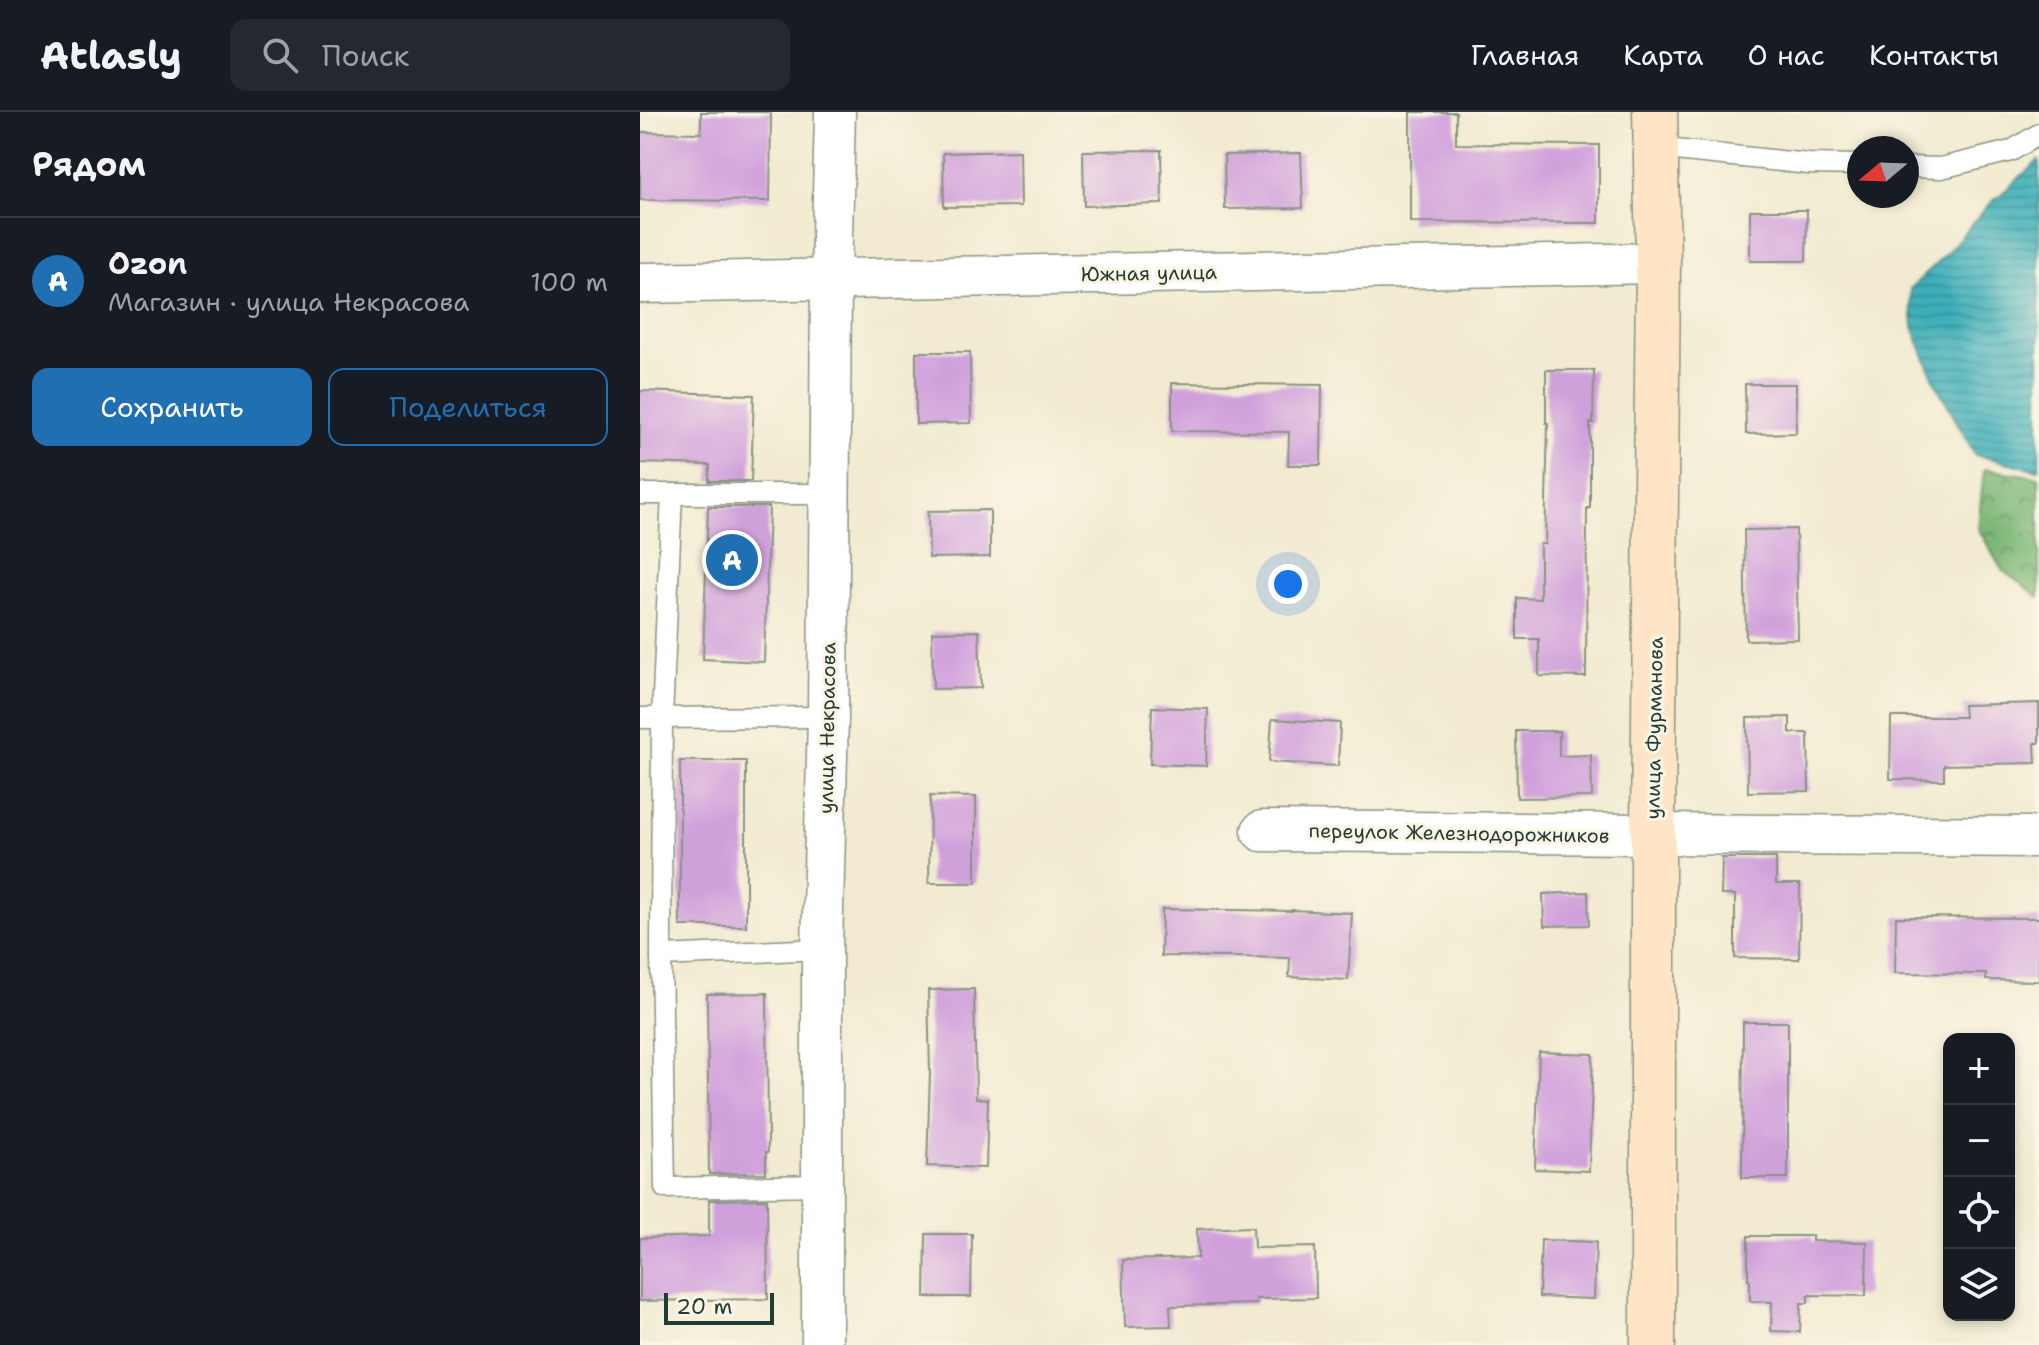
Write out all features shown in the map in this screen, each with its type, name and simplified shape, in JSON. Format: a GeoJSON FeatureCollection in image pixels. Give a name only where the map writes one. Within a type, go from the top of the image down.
{"type":"FeatureCollection","features":[{"type":"Feature","properties":{"kind":"main road","name":"улица Фурманова"},"geometry":{"type":"LineString","coordinates":[[1653,1345],[1656,130]]}},
{"type":"Feature","properties":{"kind":"street","name":"улица Некрасова"},"geometry":{"type":"LineString","coordinates":[[822,1345],[822,949],[835,112]]}},
{"type":"Feature","properties":{"kind":"street","name":"Южная улица"},"geometry":{"type":"LineString","coordinates":[[640,283],[1658,263]]}},
{"type":"Feature","properties":{"kind":"street","name":"переулок Железнодорожников"},"geometry":{"type":"LineString","coordinates":[[1262,831],[2039,837]]}},
{"type":"Feature","properties":{"kind":"lane"},"geometry":{"type":"LineString","coordinates":[[1656,130],[1809,164],[1847,165]]}},
{"type":"Feature","properties":{"kind":"lane"},"geometry":{"type":"LineString","coordinates":[[1919,167],[1941,168],[1997,155],[2011,151],[2039,134]]}},
{"type":"Feature","properties":{"kind":"lane"},"geometry":{"type":"LineString","coordinates":[[640,494],[829,494]]}},
{"type":"Feature","properties":{"kind":"lane"},"geometry":{"type":"LineString","coordinates":[[672,494],[662,718],[661,956],[665,1188],[823,1185]]}},
{"type":"Feature","properties":{"kind":"lane"},"geometry":{"type":"LineString","coordinates":[[640,718],[828,717]]}},
{"type":"Feature","properties":{"kind":"lane"},"geometry":{"type":"LineString","coordinates":[[661,956],[822,949]]}},
{"type":"Feature","properties":{"kind":"green space"},"geometry":{"type":"Polygon","coordinates":[[[1984,469],[2039,477],[2039,597],[2002,570],[1978,528],[1984,469]]]}},
{"type":"Feature","properties":{"kind":"water"},"geometry":{"type":"Polygon","coordinates":[[[2039,160],[2039,469],[2035,469],[1975,455],[1935,382],[1913,327],[1910,289],[1988,206],[2039,160]]]}},
{"type":"Feature","properties":{"kind":"building"},"geometry":{"type":"Polygon","coordinates":[[[701,112],[771,112],[770,201],[640,200],[640,132],[701,133],[701,112]]]}},
{"type":"Feature","properties":{"kind":"building"},"geometry":{"type":"Polygon","coordinates":[[[1410,112],[1456,112],[1456,144],[1599,145],[1599,223],[1410,222],[1410,112]]]}},
{"type":"Feature","properties":{"kind":"building"},"geometry":{"type":"Polygon","coordinates":[[[1161,150],[1162,204],[1084,206],[1083,151],[1161,150]]]}},
{"type":"Feature","properties":{"kind":"building"},"geometry":{"type":"Polygon","coordinates":[[[1020,151],[1021,206],[944,207],[943,153],[1020,151]]]}},
{"type":"Feature","properties":{"kind":"building"},"geometry":{"type":"Polygon","coordinates":[[[1301,153],[1303,208],[1225,209],[1224,155],[1301,153]]]}},
{"type":"Feature","properties":{"kind":"building"},"geometry":{"type":"Polygon","coordinates":[[[1750,210],[1807,210],[1806,261],[1750,261],[1750,210]]]}},
{"type":"Feature","properties":{"kind":"building"},"geometry":{"type":"Polygon","coordinates":[[[916,352],[970,352],[971,423],[916,424],[916,352]]]}},
{"type":"Feature","properties":{"kind":"building"},"geometry":{"type":"Polygon","coordinates":[[[1546,370],[1594,370],[1593,423],[1590,423],[1590,508],[1587,508],[1586,677],[1539,676],[1539,639],[1517,639],[1517,598],[1540,599],[1540,544],[1545,544],[1546,370]]]}},
{"type":"Feature","properties":{"kind":"building"},"geometry":{"type":"Polygon","coordinates":[[[1172,383],[1322,385],[1321,465],[1288,465],[1289,432],[1172,431],[1172,383]]]}},
{"type":"Feature","properties":{"kind":"building"},"geometry":{"type":"Polygon","coordinates":[[[1745,384],[1796,384],[1796,433],[1746,434],[1745,384]]]}},
{"type":"Feature","properties":{"kind":"building"},"geometry":{"type":"Polygon","coordinates":[[[640,391],[754,395],[751,481],[709,481],[710,465],[640,463],[640,391]]]}},
{"type":"Feature","properties":{"kind":"building"},"geometry":{"type":"Polygon","coordinates":[[[708,507],[769,507],[764,662],[703,659],[708,507]]]}},
{"type":"Feature","properties":{"kind":"building"},"geometry":{"type":"Polygon","coordinates":[[[990,510],[990,557],[929,558],[928,511],[990,510]]]}},
{"type":"Feature","properties":{"kind":"building"},"geometry":{"type":"Polygon","coordinates":[[[1796,529],[1798,639],[1746,640],[1744,530],[1796,529]]]}},
{"type":"Feature","properties":{"kind":"building"},"geometry":{"type":"Polygon","coordinates":[[[979,631],[981,688],[933,689],[932,632],[979,631]]]}},
{"type":"Feature","properties":{"kind":"building"},"geometry":{"type":"Polygon","coordinates":[[[2039,703],[2036,763],[1944,765],[1944,780],[1890,779],[1891,717],[1964,717],[1963,705],[2039,703]]]}},
{"type":"Feature","properties":{"kind":"building"},"geometry":{"type":"Polygon","coordinates":[[[1152,707],[1208,709],[1206,766],[1150,764],[1152,707]]]}},
{"type":"Feature","properties":{"kind":"building"},"geometry":{"type":"Polygon","coordinates":[[[1790,717],[1790,733],[1808,733],[1809,791],[1748,792],[1747,718],[1790,717]]]}},
{"type":"Feature","properties":{"kind":"building"},"geometry":{"type":"Polygon","coordinates":[[[1272,719],[1340,723],[1338,766],[1269,762],[1272,719]]]}},
{"type":"Feature","properties":{"kind":"building"},"geometry":{"type":"Polygon","coordinates":[[[1516,731],[1559,731],[1559,756],[1591,755],[1592,797],[1517,798],[1516,731]]]}},
{"type":"Feature","properties":{"kind":"building"},"geometry":{"type":"Polygon","coordinates":[[[680,761],[746,761],[746,926],[680,926],[680,761]]]}},
{"type":"Feature","properties":{"kind":"building"},"geometry":{"type":"Polygon","coordinates":[[[930,796],[976,797],[976,883],[929,883],[930,796]]]}},
{"type":"Feature","properties":{"kind":"building"},"geometry":{"type":"Polygon","coordinates":[[[1722,858],[1776,858],[1776,884],[1800,884],[1799,959],[1735,958],[1735,895],[1721,895],[1722,858]]]}},
{"type":"Feature","properties":{"kind":"building"},"geometry":{"type":"Polygon","coordinates":[[[1588,892],[1589,925],[1544,926],[1543,894],[1588,892]]]}},
{"type":"Feature","properties":{"kind":"building"},"geometry":{"type":"Polygon","coordinates":[[[1162,909],[1352,913],[1348,980],[1289,977],[1290,958],[1161,956],[1162,909]]]}},
{"type":"Feature","properties":{"kind":"building"},"geometry":{"type":"Polygon","coordinates":[[[1896,917],[2039,918],[2039,981],[1986,980],[1986,974],[1895,973],[1896,917]]]}},
{"type":"Feature","properties":{"kind":"building"},"geometry":{"type":"Polygon","coordinates":[[[974,989],[976,1098],[988,1099],[986,1168],[927,1166],[930,1073],[928,990],[974,989]]]}},
{"type":"Feature","properties":{"kind":"building"},"geometry":{"type":"Polygon","coordinates":[[[767,993],[766,1173],[709,1174],[707,994],[767,993]]]}},
{"type":"Feature","properties":{"kind":"building"},"geometry":{"type":"Polygon","coordinates":[[[1743,1022],[1788,1022],[1788,1178],[1742,1178],[1743,1022]]]}},
{"type":"Feature","properties":{"kind":"building"},"geometry":{"type":"Polygon","coordinates":[[[1539,1052],[1593,1054],[1589,1171],[1535,1169],[1539,1052]]]}},
{"type":"Feature","properties":{"kind":"building"},"geometry":{"type":"Polygon","coordinates":[[[767,1199],[768,1299],[640,1301],[640,1238],[709,1236],[709,1200],[767,1199]]]}},
{"type":"Feature","properties":{"kind":"building"},"geometry":{"type":"Polygon","coordinates":[[[1253,1227],[1254,1248],[1315,1247],[1316,1298],[1256,1299],[1256,1304],[1170,1306],[1171,1326],[1125,1327],[1123,1260],[1198,1258],[1197,1229],[1253,1227]]]}},
{"type":"Feature","properties":{"kind":"building"},"geometry":{"type":"Polygon","coordinates":[[[926,1234],[972,1234],[971,1297],[925,1297],[926,1234]]]}},
{"type":"Feature","properties":{"kind":"building"},"geometry":{"type":"Polygon","coordinates":[[[1748,1236],[1812,1236],[1812,1241],[1867,1242],[1866,1296],[1808,1295],[1808,1303],[1801,1303],[1800,1332],[1771,1331],[1772,1302],[1750,1301],[1748,1236]]]}},
{"type":"Feature","properties":{"kind":"building"},"geometry":{"type":"Polygon","coordinates":[[[1541,1240],[1596,1242],[1594,1299],[1539,1297],[1541,1240]]]}},
{"type":"Feature","properties":{"kind":"place","name":"Ozon"},"geometry":{"type":"Point","coordinates":[732,560]}}]}
